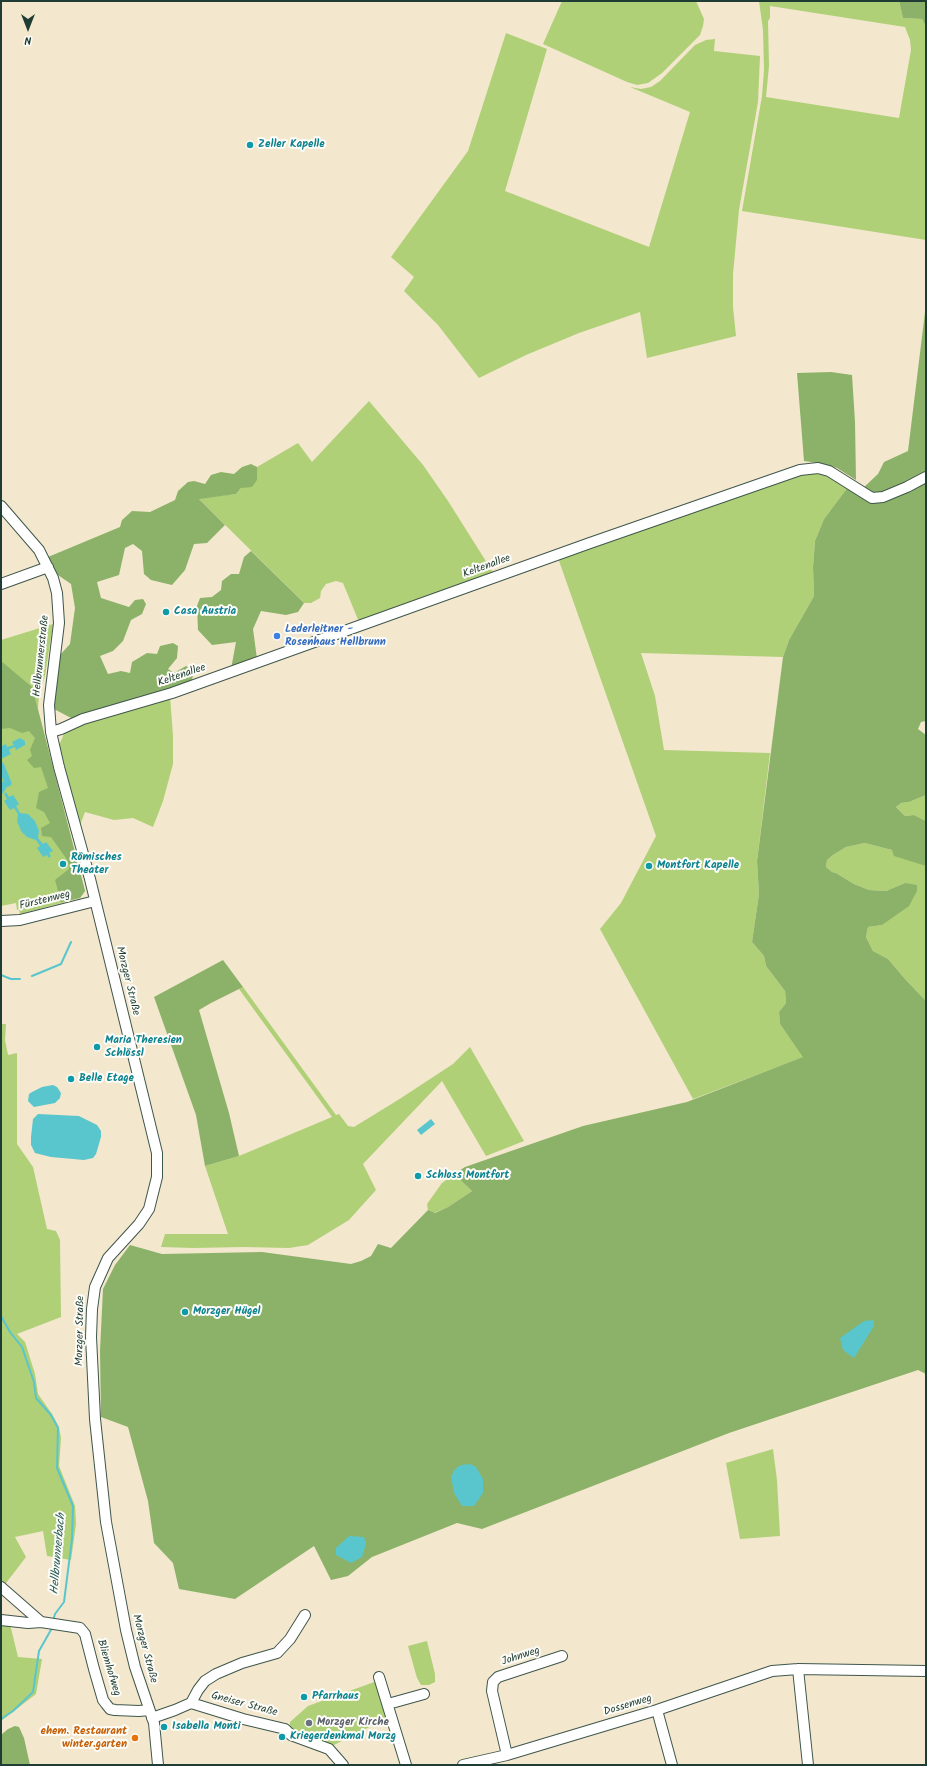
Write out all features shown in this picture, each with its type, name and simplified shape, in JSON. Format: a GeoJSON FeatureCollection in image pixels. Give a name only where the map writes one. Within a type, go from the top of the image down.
{"type":"FeatureCollection","features":[{"type":"Feature","properties":{"kind":"street","name":"Keltenallee"},"geometry":{"type":"LineString","coordinates":[[51,732],[83,719],[172,692],[575,548],[800,470],[818,468],[829,471],[872,498],[883,497],[908,487],[926,477]]}},
{"type":"Feature","properties":{"kind":"street","name":"Hellbrunnerstraße"},"geometry":{"type":"LineString","coordinates":[[1,506],[33,541],[48,567],[57,593],[59,613],[58,632],[49,697],[51,732]]}},
{"type":"Feature","properties":{"kind":"street"},"geometry":{"type":"LineString","coordinates":[[1,584],[48,567]]}},
{"type":"Feature","properties":{"kind":"street","name":"Morzger Straße"},"geometry":{"type":"LineString","coordinates":[[51,732],[95,901],[157,1153],[157,1177],[149,1209],[139,1224],[108,1258],[95,1287],[92,1309],[92,1360],[94,1400],[106,1522],[124,1625],[151,1714],[158,1765]]}},
{"type":"Feature","properties":{"kind":"street","name":"Fürstenweg"},"geometry":{"type":"LineString","coordinates":[[1,921],[20,920],[95,901]]}},
{"type":"Feature","properties":{"kind":"street"},"geometry":{"type":"LineString","coordinates":[[1,1587],[49,1624]]}},
{"type":"Feature","properties":{"kind":"street"},"geometry":{"type":"LineString","coordinates":[[151,1714],[175,1710],[191,1703],[198,1690],[205,1682],[216,1674],[242,1663],[277,1653],[290,1639],[305,1615]]}},
{"type":"Feature","properties":{"kind":"street","name":"Bliemhofweg"},"geometry":{"type":"LineString","coordinates":[[1,1620],[80,1628],[85,1634],[103,1700],[110,1709],[151,1714]]}},
{"type":"Feature","properties":{"kind":"street","name":"Johnweg"},"geometry":{"type":"LineString","coordinates":[[507,1755],[492,1691],[493,1682],[498,1676],[562,1656]]}},
{"type":"Feature","properties":{"kind":"street"},"geometry":{"type":"LineString","coordinates":[[798,1669],[808,1765]]}},
{"type":"Feature","properties":{"kind":"street","name":"Dossenweg"},"geometry":{"type":"LineString","coordinates":[[463,1765],[507,1755],[657,1710],[765,1673],[798,1669],[926,1671]]}},
{"type":"Feature","properties":{"kind":"street"},"geometry":{"type":"LineString","coordinates":[[379,1677],[406,1765]]}},
{"type":"Feature","properties":{"kind":"street"},"geometry":{"type":"LineString","coordinates":[[388,1704],[424,1694]]}},
{"type":"Feature","properties":{"kind":"street","name":"Gneiser Straße"},"geometry":{"type":"LineString","coordinates":[[191,1703],[243,1719],[285,1729],[291,1735],[329,1748],[344,1765]]}},
{"type":"Feature","properties":{"kind":"street"},"geometry":{"type":"LineString","coordinates":[[657,1710],[672,1765]]}},
{"type":"Feature","properties":{"kind":"green space"},"geometry":{"type":"Polygon","coordinates":[[[562,1],[696,1],[704,19],[703,26],[700,35],[662,73],[648,83],[637,85],[627,82],[543,44],[562,1]]]}},
{"type":"Feature","properties":{"kind":"green space"},"geometry":{"type":"Polygon","coordinates":[[[759,1],[899,1],[903,18],[922,19],[926,27],[926,240],[742,211],[762,96],[764,70],[763,30],[759,1]],[[770,6],[770,18],[768,21],[769,66],[766,97],[899,118],[911,50],[910,40],[905,27],[770,6]]]}},
{"type":"Feature","properties":{"kind":"green space"},"geometry":{"type":"Polygon","coordinates":[[[899,1],[926,1],[926,27],[922,19],[903,18],[899,1]]]}},
{"type":"Feature","properties":{"kind":"green space"},"geometry":{"type":"Polygon","coordinates":[[[506,33],[547,49],[505,191],[649,247],[690,112],[630,87],[641,89],[651,87],[660,81],[695,45],[706,40],[715,39],[714,51],[760,56],[758,102],[739,210],[733,274],[733,307],[736,336],[647,358],[640,312],[579,333],[526,355],[479,378],[438,325],[404,291],[414,277],[391,257],[468,151],[506,33]]]}},
{"type":"Feature","properties":{"kind":"green space"},"geometry":{"type":"Polygon","coordinates":[[[926,304],[926,721],[921,722],[918,729],[926,735],[926,795],[909,802],[901,803],[896,807],[905,816],[914,815],[926,821],[926,866],[894,856],[892,850],[865,843],[846,847],[833,855],[827,860],[826,867],[854,884],[869,890],[886,891],[905,883],[917,885],[917,891],[909,906],[882,925],[868,927],[866,937],[873,951],[888,959],[926,1001],[926,1374],[918,1370],[729,1433],[482,1529],[457,1523],[372,1557],[348,1576],[331,1580],[314,1546],[235,1599],[179,1589],[173,1563],[154,1543],[148,1501],[128,1427],[101,1417],[100,1351],[103,1289],[115,1265],[130,1245],[162,1254],[262,1252],[351,1264],[371,1256],[378,1244],[391,1248],[428,1210],[435,1213],[448,1207],[472,1191],[454,1174],[465,1167],[583,1126],[687,1102],[803,1057],[780,1024],[779,1012],[786,1003],[785,991],[766,966],[764,956],[752,942],[759,894],[757,861],[783,657],[789,640],[814,596],[813,567],[815,541],[824,519],[848,487],[862,489],[878,474],[884,462],[908,451],[926,304]]]}},
{"type":"Feature","properties":{"kind":"green space"},"geometry":{"type":"Polygon","coordinates":[[[831,372],[852,375],[855,422],[856,480],[837,468],[824,464],[804,461],[797,373],[831,372]]]}},
{"type":"Feature","properties":{"kind":"green space"},"geometry":{"type":"Polygon","coordinates":[[[369,401],[423,465],[448,501],[494,574],[359,622],[343,583],[336,581],[326,584],[321,591],[320,598],[311,603],[304,603],[198,498],[236,494],[241,488],[257,480],[257,467],[298,443],[312,462],[369,401]]]}},
{"type":"Feature","properties":{"kind":"green space"},"geometry":{"type":"Polygon","coordinates":[[[251,464],[257,467],[257,480],[252,487],[241,488],[236,494],[199,499],[225,525],[207,543],[194,544],[185,570],[172,585],[151,580],[144,574],[142,551],[133,544],[125,548],[119,575],[97,582],[101,598],[129,607],[135,600],[143,599],[146,604],[142,614],[131,620],[123,641],[113,651],[100,656],[108,674],[121,671],[130,673],[132,662],[147,653],[157,654],[160,646],[173,643],[178,646],[177,658],[168,669],[174,673],[186,666],[194,672],[191,683],[73,719],[54,709],[59,656],[70,644],[75,608],[71,584],[58,575],[48,557],[120,527],[122,520],[132,511],[150,512],[175,500],[178,491],[188,482],[194,481],[205,484],[211,475],[221,472],[234,474],[242,467],[251,464]]]}},
{"type":"Feature","properties":{"kind":"green space"},"geometry":{"type":"Polygon","coordinates":[[[816,472],[826,474],[848,487],[824,519],[815,541],[813,567],[814,596],[789,640],[783,657],[641,653],[655,696],[664,750],[770,753],[757,861],[759,894],[752,942],[764,956],[766,966],[785,991],[786,1003],[779,1012],[780,1024],[804,1057],[693,1099],[600,929],[621,903],[656,836],[558,558],[785,478],[816,472]]]}},
{"type":"Feature","properties":{"kind":"green space"},"geometry":{"type":"Polygon","coordinates":[[[251,551],[304,603],[298,612],[286,615],[261,611],[253,629],[257,659],[231,669],[236,642],[212,645],[198,630],[197,606],[200,598],[212,597],[221,590],[222,581],[231,574],[239,574],[244,557],[251,551]]]}},
{"type":"Feature","properties":{"kind":"green space"},"geometry":{"type":"Polygon","coordinates":[[[53,624],[45,676],[39,694],[38,709],[85,891],[80,898],[20,914],[19,909],[17,910],[16,903],[1,906],[1,640],[53,624]]]}},
{"type":"Feature","properties":{"kind":"green space"},"geometry":{"type":"Polygon","coordinates":[[[1,661],[32,687],[85,891],[80,898],[61,902],[55,880],[69,869],[68,861],[51,837],[42,836],[41,828],[50,823],[44,812],[36,808],[39,792],[48,788],[41,767],[34,768],[27,760],[32,756],[30,750],[35,738],[29,731],[22,733],[10,728],[1,729],[1,661]]]}},
{"type":"Feature","properties":{"kind":"green space"},"geometry":{"type":"Polygon","coordinates":[[[170,696],[173,736],[173,764],[163,801],[153,827],[133,818],[114,820],[85,812],[79,828],[60,754],[60,743],[66,729],[170,696]]]}},
{"type":"Feature","properties":{"kind":"green space"},"geometry":{"type":"Polygon","coordinates":[[[926,795],[926,821],[914,815],[905,816],[896,807],[901,803],[909,802],[926,795]]]}},
{"type":"Feature","properties":{"kind":"green space"},"geometry":{"type":"Polygon","coordinates":[[[865,843],[892,850],[926,866],[926,1001],[888,959],[873,951],[866,937],[868,927],[882,925],[905,883],[886,891],[869,890],[854,884],[826,867],[827,860],[846,847],[865,843]]]}},
{"type":"Feature","properties":{"kind":"green space"},"geometry":{"type":"Polygon","coordinates":[[[223,960],[243,987],[199,1010],[229,1113],[239,1156],[205,1166],[196,1115],[154,997],[223,960]]]}},
{"type":"Feature","properties":{"kind":"green space"},"geometry":{"type":"Polygon","coordinates":[[[243,987],[336,1115],[339,1114],[348,1126],[354,1127],[398,1100],[453,1064],[470,1047],[524,1141],[486,1156],[442,1081],[363,1164],[376,1190],[349,1220],[308,1245],[289,1248],[161,1247],[165,1234],[228,1234],[205,1166],[239,1156],[332,1117],[239,989],[243,987]]]}},
{"type":"Feature","properties":{"kind":"green space"},"geometry":{"type":"Polygon","coordinates":[[[1,1024],[6,1024],[5,1040],[8,1055],[17,1053],[17,1144],[33,1167],[47,1229],[56,1231],[60,1240],[61,1317],[17,1334],[25,1342],[35,1374],[38,1394],[59,1427],[61,1438],[59,1466],[75,1506],[76,1524],[71,1560],[47,1556],[43,1531],[15,1537],[26,1557],[3,1587],[1,1585],[1,1024]]]}},
{"type":"Feature","properties":{"kind":"green space"},"geometry":{"type":"Polygon","coordinates":[[[454,1174],[472,1191],[448,1207],[434,1213],[428,1210],[427,1204],[442,1183],[454,1174]]]}},
{"type":"Feature","properties":{"kind":"green space"},"geometry":{"type":"Polygon","coordinates":[[[773,1449],[777,1480],[780,1536],[740,1539],[726,1463],[773,1449]]]}},
{"type":"Feature","properties":{"kind":"green space"},"geometry":{"type":"Polygon","coordinates":[[[1,1622],[10,1624],[18,1657],[42,1659],[36,1694],[1,1721],[1,1622]]]}},
{"type":"Feature","properties":{"kind":"green space"},"geometry":{"type":"Polygon","coordinates":[[[427,1641],[435,1674],[435,1682],[429,1685],[421,1685],[417,1678],[408,1646],[427,1641]]]}},
{"type":"Feature","properties":{"kind":"green space"},"geometry":{"type":"Polygon","coordinates":[[[377,1681],[389,1717],[332,1746],[294,1732],[290,1726],[290,1722],[308,1706],[377,1681]]]}},
{"type":"Feature","properties":{"kind":"green space"},"geometry":{"type":"Polygon","coordinates":[[[15,1726],[19,1727],[24,1738],[30,1765],[1,1765],[1,1735],[8,1729],[15,1726]]]}},
{"type":"Feature","properties":{"kind":"water"},"geometry":{"type":"Polygon","coordinates":[[[20,738],[25,741],[25,745],[16,750],[15,747],[12,748],[9,750],[11,754],[1,759],[1,746],[6,744],[7,747],[14,745],[12,742],[20,738]]]}},
{"type":"Feature","properties":{"kind":"water"},"geometry":{"type":"Polygon","coordinates":[[[6,792],[9,797],[13,795],[19,804],[16,806],[20,813],[28,814],[35,821],[39,831],[38,838],[43,844],[46,842],[53,851],[49,853],[51,856],[49,858],[47,855],[43,857],[37,848],[40,846],[36,840],[27,837],[21,831],[17,821],[18,814],[14,808],[10,810],[4,801],[7,799],[4,794],[6,792]]]}},
{"type":"Feature","properties":{"kind":"water"},"geometry":{"type":"Polygon","coordinates":[[[53,1085],[57,1087],[61,1093],[60,1098],[55,1103],[34,1107],[28,1101],[29,1094],[32,1092],[42,1087],[53,1085]]]}},
{"type":"Feature","properties":{"kind":"water"},"geometry":{"type":"Polygon","coordinates":[[[38,1114],[79,1116],[97,1125],[101,1131],[101,1137],[96,1154],[93,1158],[84,1160],[51,1157],[35,1153],[31,1145],[31,1137],[33,1119],[38,1114]]]}},
{"type":"Feature","properties":{"kind":"water"},"geometry":{"type":"Polygon","coordinates":[[[431,1119],[435,1124],[421,1135],[417,1130],[431,1119]]]}},
{"type":"Feature","properties":{"kind":"water"},"geometry":{"type":"Polygon","coordinates":[[[874,1320],[874,1326],[854,1358],[843,1350],[840,1338],[864,1321],[874,1320]]]}},
{"type":"Feature","properties":{"kind":"water"},"geometry":{"type":"Polygon","coordinates":[[[470,1464],[476,1467],[483,1479],[483,1493],[474,1506],[462,1506],[454,1493],[451,1477],[455,1469],[461,1465],[470,1464]]]}},
{"type":"Feature","properties":{"kind":"water"},"geometry":{"type":"Polygon","coordinates":[[[349,1536],[364,1537],[366,1544],[362,1557],[351,1563],[336,1555],[336,1548],[349,1536]]]}},
{"type":"Feature","properties":{"kind":"waterway"},"geometry":{"type":"LineString","coordinates":[[1,766],[8,783]]}},
{"type":"Feature","properties":{"kind":"waterway"},"geometry":{"type":"LineString","coordinates":[[1,790],[4,785]]}},
{"type":"Feature","properties":{"kind":"waterway","name":"Hellbrunnerbach"},"geometry":{"type":"LineString","coordinates":[[32,976],[61,964],[71,942]]}},
{"type":"Feature","properties":{"kind":"waterway","name":"Hellbrunnerbach"},"geometry":{"type":"LineString","coordinates":[[1,975],[11,979],[20,979]]}},
{"type":"Feature","properties":{"kind":"waterway","name":"Hellbrunnerbach"},"geometry":{"type":"LineString","coordinates":[[1,1316],[10,1332],[22,1347],[34,1382],[36,1398],[51,1415],[58,1428],[57,1468],[73,1506],[72,1539],[64,1602],[55,1614],[53,1621]]}},
{"type":"Feature","properties":{"kind":"waterway","name":"Hellbrunnerbach"},"geometry":{"type":"LineString","coordinates":[[1,1719],[13,1711],[33,1692],[39,1651],[52,1628]]}},
{"type":"Feature","properties":{"kind":"place","name":"Zeller Kapelle"},"geometry":{"type":"Point","coordinates":[250,145]}},
{"type":"Feature","properties":{"kind":"place","name":"Casa Austria"},"geometry":{"type":"Point","coordinates":[166,612]}},
{"type":"Feature","properties":{"kind":"place","name":"Lederleitner - Rosenhaus Hellbrunn"},"geometry":{"type":"Point","coordinates":[277,636]}},
{"type":"Feature","properties":{"kind":"place","name":"Römisches Theater"},"geometry":{"type":"Point","coordinates":[63,864]}},
{"type":"Feature","properties":{"kind":"place","name":"Montfort Kapelle"},"geometry":{"type":"Point","coordinates":[649,866]}},
{"type":"Feature","properties":{"kind":"place","name":"Maria Theresien Schlössl"},"geometry":{"type":"Point","coordinates":[97,1047]}},
{"type":"Feature","properties":{"kind":"place","name":"Belle Etage"},"geometry":{"type":"Point","coordinates":[71,1079]}},
{"type":"Feature","properties":{"kind":"place","name":"Schloss Montfort"},"geometry":{"type":"Point","coordinates":[418,1176]}},
{"type":"Feature","properties":{"kind":"place","name":"Morzger Hügel"},"geometry":{"type":"Point","coordinates":[185,1312]}},
{"type":"Feature","properties":{"kind":"place","name":"Pfarrhaus"},"geometry":{"type":"Point","coordinates":[304,1697]}},
{"type":"Feature","properties":{"kind":"place","name":"Morzger Kirche"},"geometry":{"type":"Point","coordinates":[309,1723]}},
{"type":"Feature","properties":{"kind":"place","name":"Isabella Monti"},"geometry":{"type":"Point","coordinates":[164,1727]}},
{"type":"Feature","properties":{"kind":"place","name":"Kriegerdenkmal Morzg"},"geometry":{"type":"Point","coordinates":[282,1737]}},
{"type":"Feature","properties":{"kind":"place","name":"ehem. Restaurant winter.garten"},"geometry":{"type":"Point","coordinates":[135,1738]}}]}
